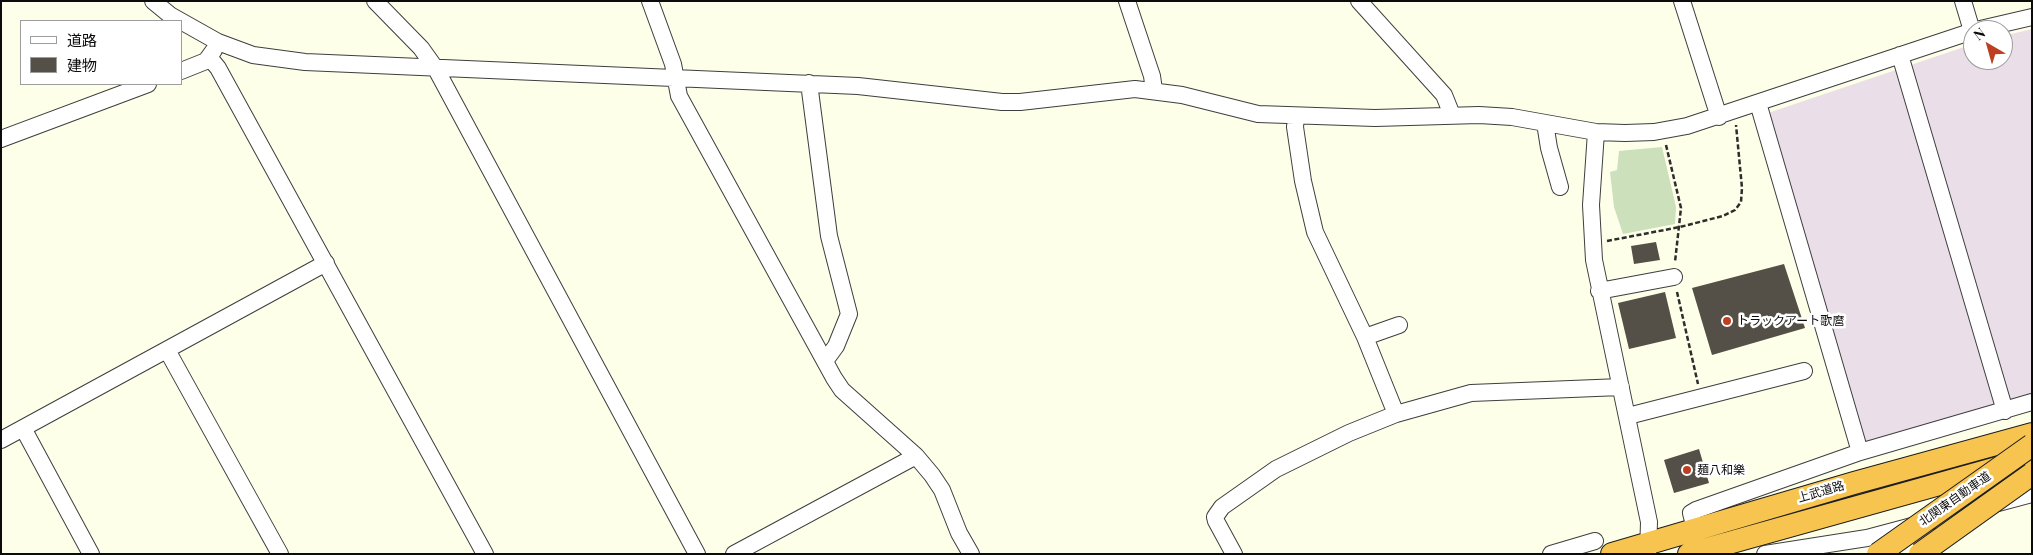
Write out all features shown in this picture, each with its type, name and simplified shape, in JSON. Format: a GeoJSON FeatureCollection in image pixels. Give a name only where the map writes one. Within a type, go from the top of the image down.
{"type":"FeatureCollection","features":[{"type":"Feature","properties":{"kind":"highway","name":"上武道路"},"geometry":{"type":"LineString","coordinates":[[1604,547],[1649,549],[1695,529],[2032,434]]}},
{"type":"Feature","properties":{"kind":"highway","name":"北関東自動車道"},"geometry":{"type":"LineString","coordinates":[[1878,554],[2032,445]]}},
{"type":"Feature","properties":{"kind":"highway","name":"上武道路"},"geometry":{"type":"LineString","coordinates":[[1690,554],[2032,457]]}},
{"type":"Feature","properties":{"kind":"highway"},"geometry":{"type":"LineString","coordinates":[[1980,473],[2032,463]]}},
{"type":"Feature","properties":{"kind":"highway","name":"北関東自動車道"},"geometry":{"type":"LineString","coordinates":[[1920,554],[2032,474]]}},
{"type":"Feature","properties":{"kind":"street"},"geometry":{"type":"LineString","coordinates":[[154,1],[179,20]]}},
{"type":"Feature","properties":{"kind":"street"},"geometry":{"type":"LineString","coordinates":[[375,1],[421,48],[436,68],[697,554]]}},
{"type":"Feature","properties":{"kind":"street"},"geometry":{"type":"LineString","coordinates":[[650,1],[673,64],[679,96],[825,361],[842,390],[916,456],[942,490],[959,533],[971,554]]}},
{"type":"Feature","properties":{"kind":"street"},"geometry":{"type":"LineString","coordinates":[[1128,1],[1152,76],[1154,90]]}},
{"type":"Feature","properties":{"kind":"street"},"geometry":{"type":"LineString","coordinates":[[1359,1],[1444,96],[1452,115]]}},
{"type":"Feature","properties":{"kind":"street"},"geometry":{"type":"LineString","coordinates":[[1682,1],[1726,114]]}},
{"type":"Feature","properties":{"kind":"street"},"geometry":{"type":"LineString","coordinates":[[1962,1],[1970,20]]}},
{"type":"Feature","properties":{"kind":"street"},"geometry":{"type":"LineString","coordinates":[[2013,21],[2032,16]]}},
{"type":"Feature","properties":{"kind":"street"},"geometry":{"type":"LineString","coordinates":[[182,22],[218,42],[253,55],[305,62],[809,83],[858,86],[1002,102],[1020,102],[1118,90],[1154,90],[1258,114],[1296,117],[1375,118],[1452,115],[1512,117],[1596,132],[1654,132],[1687,126],[1963,35]]}},
{"type":"Feature","properties":{"kind":"street"},"geometry":{"type":"LineString","coordinates":[[182,71],[199,64],[209,57],[218,42]]}},
{"type":"Feature","properties":{"kind":"street"},"geometry":{"type":"LineString","coordinates":[[1900,55],[2005,411]]}},
{"type":"Feature","properties":{"kind":"street"},"geometry":{"type":"LineString","coordinates":[[209,57],[218,68],[485,554]]}},
{"type":"Feature","properties":{"kind":"street"},"geometry":{"type":"LineString","coordinates":[[809,83],[829,236],[849,314],[836,346],[825,361]]}},
{"type":"Feature","properties":{"kind":"street"},"geometry":{"type":"LineString","coordinates":[[1,139],[145,85]]}},
{"type":"Feature","properties":{"kind":"street"},"geometry":{"type":"LineString","coordinates":[[1758,103],[1860,452]]}},
{"type":"Feature","properties":{"kind":"street"},"geometry":{"type":"LineString","coordinates":[[1296,117],[1295,127],[1302,181],[1315,232],[1365,337],[1396,414]]}},
{"type":"Feature","properties":{"kind":"street"},"geometry":{"type":"LineString","coordinates":[[1545,123],[1549,148],[1560,187]]}},
{"type":"Feature","properties":{"kind":"street"},"geometry":{"type":"LineString","coordinates":[[1596,132],[1592,181],[1592,242],[1599,291],[1628,416],[1649,522],[1649,549]]}},
{"type":"Feature","properties":{"kind":"street"},"geometry":{"type":"LineString","coordinates":[[1,440],[326,263]]}},
{"type":"Feature","properties":{"kind":"street"},"geometry":{"type":"LineString","coordinates":[[1599,291],[1674,277]]}},
{"type":"Feature","properties":{"kind":"street"},"geometry":{"type":"LineString","coordinates":[[1365,337],[1399,325]]}},
{"type":"Feature","properties":{"kind":"street"},"geometry":{"type":"LineString","coordinates":[[167,350],[280,554]]}},
{"type":"Feature","properties":{"kind":"street"},"geometry":{"type":"LineString","coordinates":[[1628,416],[1804,371]]}},
{"type":"Feature","properties":{"kind":"street"},"geometry":{"type":"LineString","coordinates":[[1228,551],[1215,517],[1222,507],[1256,481],[1295,458],[1396,414],[1471,393],[1621,388]]}},
{"type":"Feature","properties":{"kind":"street"},"geometry":{"type":"LineString","coordinates":[[1695,529],[1691,513],[1696,510],[1860,452],[2032,402]]}},
{"type":"Feature","properties":{"kind":"street"},"geometry":{"type":"LineString","coordinates":[[23,428],[91,554]]}},
{"type":"Feature","properties":{"kind":"street"},"geometry":{"type":"LineString","coordinates":[[734,554],[916,456]]}},
{"type":"Feature","properties":{"kind":"street"},"geometry":{"type":"LineString","coordinates":[[1765,554],[1867,538],[2032,494]]}},
{"type":"Feature","properties":{"kind":"street"},"geometry":{"type":"LineString","coordinates":[[1551,554],[1604,547]]}},
{"type":"Feature","properties":{"kind":"path"},"geometry":{"type":"LineString","coordinates":[[1592,242],[1612,241],[1670,229],[1723,216],[1735,210],[1741,202],[1742,188],[1736,122],[1726,114]]}},
{"type":"Feature","properties":{"kind":"shaded area"},"geometry":{"type":"Polygon","coordinates":[[[2032,29],[2032,394],[1863,445],[1765,114],[1963,47],[1963,70],[2013,70],[2013,34],[2032,29]]]}},
{"type":"Feature","properties":{"kind":"green space"},"geometry":{"type":"Polygon","coordinates":[[[1662,147],[1676,207],[1675,224],[1623,234],[1614,207],[1610,172],[1617,170],[1619,151],[1662,147]]]}},
{"type":"Feature","properties":{"kind":"building"},"geometry":{"type":"Polygon","coordinates":[[[1656,242],[1660,260],[1634,264],[1631,246],[1656,242]]]}},
{"type":"Feature","properties":{"kind":"building"},"geometry":{"type":"Polygon","coordinates":[[[1784,264],[1805,328],[1712,355],[1692,288],[1784,264]]]}},
{"type":"Feature","properties":{"kind":"building"},"geometry":{"type":"Polygon","coordinates":[[[1665,292],[1676,338],[1629,349],[1618,303],[1665,292]]]}},
{"type":"Feature","properties":{"kind":"building"},"geometry":{"type":"Polygon","coordinates":[[[1699,449],[1709,483],[1674,493],[1664,460],[1699,449]]]}},
{"type":"Feature","properties":{"kind":"place","name":"トラックアート歌麿"},"geometry":{"type":"Point","coordinates":[1727,321]}},
{"type":"Feature","properties":{"kind":"place","name":"麺八和樂"},"geometry":{"type":"Point","coordinates":[1687,470]}}]}
